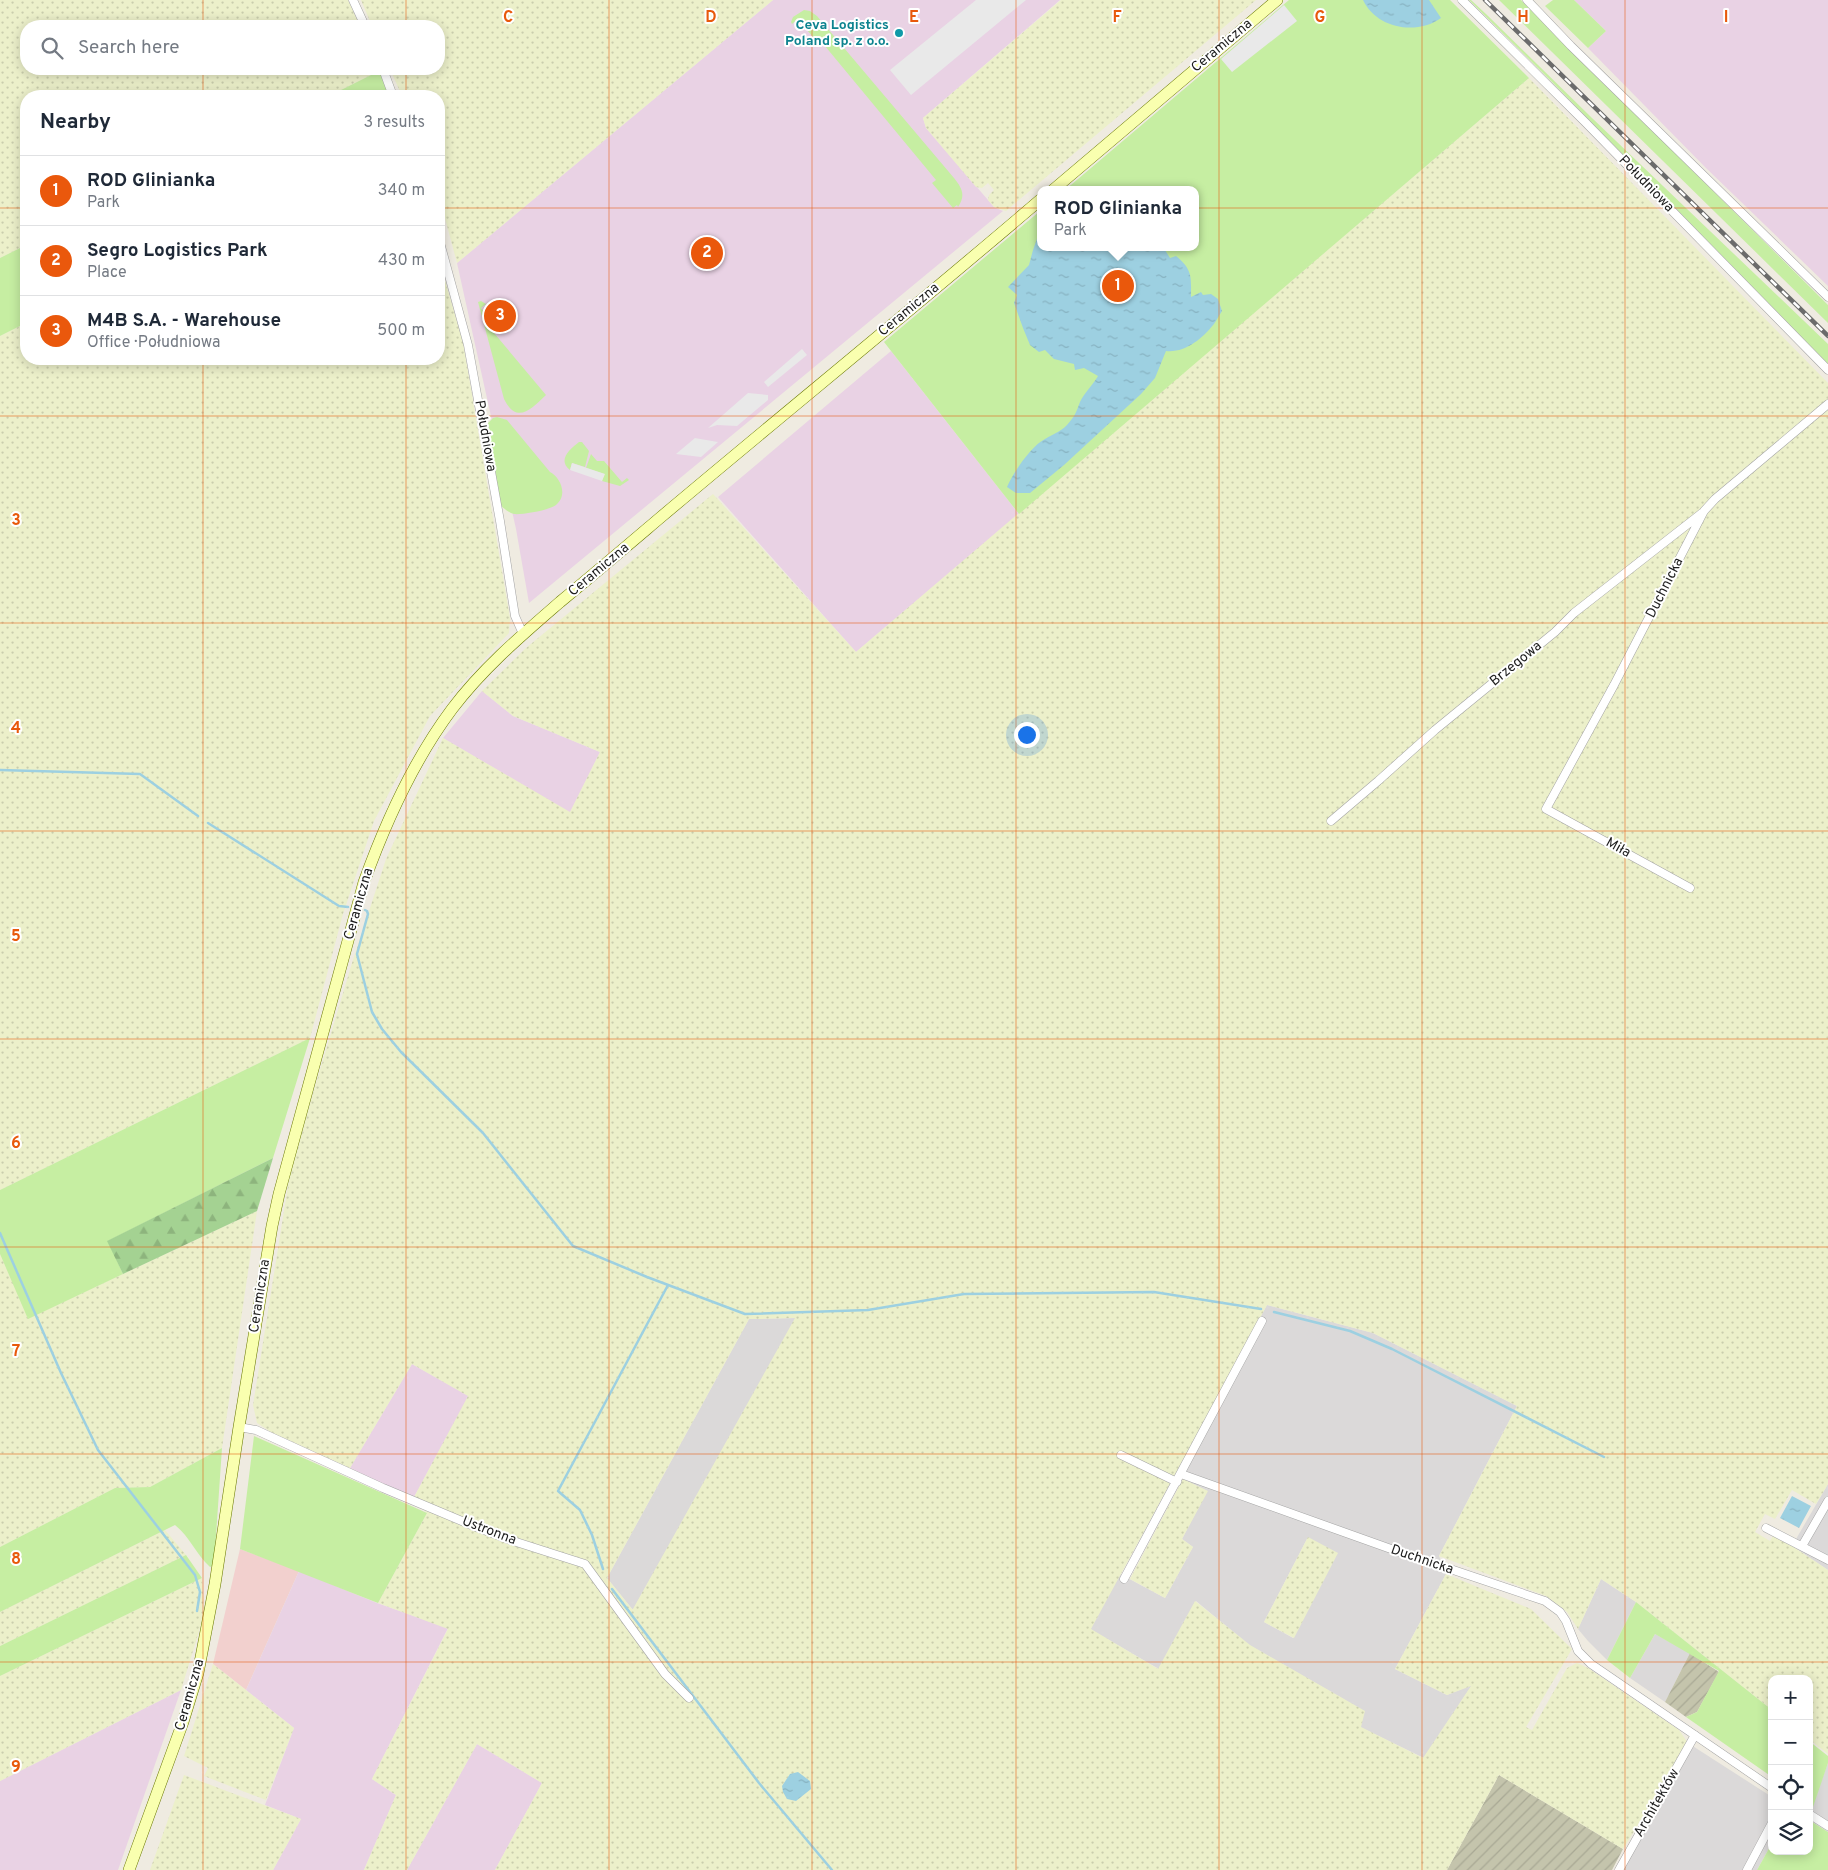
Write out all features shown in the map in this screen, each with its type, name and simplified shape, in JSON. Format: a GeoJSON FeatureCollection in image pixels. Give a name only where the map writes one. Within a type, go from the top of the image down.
{"type":"FeatureCollection","features":[{"type":"Feature","properties":{"kind":"main road","name":"Ceramiczna"},"geometry":{"type":"LineString","coordinates":[[1058,186],[1277,0]]}},
{"type":"Feature","properties":{"kind":"main road","name":"Ceramiczna"},"geometry":{"type":"LineString","coordinates":[[129,1870],[183,1722],[198,1673],[215,1584],[239,1427],[279,1194],[356,909],[376,848],[412,774],[430,742],[451,711],[500,655],[1037,203]]}},
{"type":"Feature","properties":{"kind":"street"},"geometry":{"type":"LineString","coordinates":[[353,0],[362,20]]}},
{"type":"Feature","properties":{"kind":"street","name":"Południowa"},"geometry":{"type":"LineString","coordinates":[[1462,0],[1828,370]]}},
{"type":"Feature","properties":{"kind":"street"},"geometry":{"type":"LineString","coordinates":[[1527,0],[1828,297]]}},
{"type":"Feature","properties":{"kind":"street"},"geometry":{"type":"LineString","coordinates":[[385,75],[391,90]]}},
{"type":"Feature","properties":{"kind":"street","name":"Południowa"},"geometry":{"type":"LineString","coordinates":[[445,260],[468,345],[515,616],[523,634]]}},
{"type":"Feature","properties":{"kind":"street","name":"Duchnicka"},"geometry":{"type":"LineString","coordinates":[[1546,808],[1614,686],[1704,511],[1715,499],[1828,404]]}},
{"type":"Feature","properties":{"kind":"street","name":"Brzegowa"},"geometry":{"type":"LineString","coordinates":[[1331,821],[1435,730],[1555,632],[1574,613],[1704,511]]}},
{"type":"Feature","properties":{"kind":"street","name":"Miła"},"geometry":{"type":"LineString","coordinates":[[1546,808],[1690,888]]}},
{"type":"Feature","properties":{"kind":"street"},"geometry":{"type":"LineString","coordinates":[[1124,1579],[1262,1321]]}},
{"type":"Feature","properties":{"kind":"street","name":"Ustronna"},"geometry":{"type":"LineString","coordinates":[[239,1427],[256,1430],[383,1488],[476,1527],[585,1564],[665,1674],[689,1698]]}},
{"type":"Feature","properties":{"kind":"street"},"geometry":{"type":"LineString","coordinates":[[1121,1455],[1177,1482]]}},
{"type":"Feature","properties":{"kind":"street","name":"Duchnicka"},"geometry":{"type":"LineString","coordinates":[[1181,1474],[1391,1550],[1545,1601],[1560,1612],[1566,1621],[1576,1646],[1587,1660],[1768,1785]]}},
{"type":"Feature","properties":{"kind":"street"},"geometry":{"type":"LineString","coordinates":[[1802,1546],[1828,1500]]}},
{"type":"Feature","properties":{"kind":"street"},"geometry":{"type":"LineString","coordinates":[[1766,1528],[1828,1560]]}},
{"type":"Feature","properties":{"kind":"street","name":"Architektów"},"geometry":{"type":"LineString","coordinates":[[1619,1870],[1695,1735]]}},
{"type":"Feature","properties":{"kind":"street"},"geometry":{"type":"LineString","coordinates":[[1813,1817],[1828,1826]]}},
{"type":"Feature","properties":{"kind":"street"},"geometry":{"type":"LineString","coordinates":[[1747,1870],[1768,1831]]}},
{"type":"Feature","properties":{"kind":"shaded area"},"geometry":{"type":"Polygon","coordinates":[[[0,0],[348,0],[357,20],[20,20],[20,75],[371,75],[341,90],[20,90],[20,248],[0,258],[0,0]]]}},
{"type":"Feature","properties":{"kind":"shaded area"},"geometry":{"type":"Polygon","coordinates":[[[361,0],[773,0],[457,263],[445,218],[445,90],[399,90],[393,75],[445,75],[445,20],[369,20],[361,0]]]}},
{"type":"Feature","properties":{"kind":"shaded area"},"geometry":{"type":"Polygon","coordinates":[[[773,0],[1060,0],[923,118],[926,128],[994,207],[1003,211],[529,603],[516,529],[457,263],[773,0]]]}},
{"type":"Feature","properties":{"kind":"shaded area"},"geometry":{"type":"Polygon","coordinates":[[[976,0],[1026,0],[911,95],[890,70],[976,0]]]}},
{"type":"Feature","properties":{"kind":"shaded area"},"geometry":{"type":"Polygon","coordinates":[[[1061,0],[1256,0],[1006,211],[994,207],[988,200],[989,195],[994,190],[988,183],[982,188],[976,187],[926,128],[923,118],[1061,0]]]}},
{"type":"Feature","properties":{"kind":"shaded area"},"geometry":{"type":"Polygon","coordinates":[[[1574,0],[1828,0],[1828,286],[1706,168],[1588,48],[1606,31],[1574,0]]]}},
{"type":"Feature","properties":{"kind":"shaded area"},"geometry":{"type":"Polygon","coordinates":[[[1284,5],[1297,21],[1232,72],[1221,59],[1284,5]]]}},
{"type":"Feature","properties":{"kind":"shaded area"},"geometry":{"type":"Polygon","coordinates":[[[1529,78],[1828,383],[1828,1484],[1816,1504],[1792,1490],[1775,1519],[1765,1514],[1755,1532],[1770,1541],[1773,1536],[1828,1570],[1828,1754],[1813,1742],[1813,1675],[1768,1675],[1768,1707],[1636,1602],[1601,1579],[1578,1629],[1567,1612],[1546,1596],[1439,1556],[1517,1406],[1373,1333],[1267,1305],[1091,1629],[1158,1669],[1195,1601],[1250,1645],[1365,1711],[1361,1727],[1423,1758],[1471,1686],[1447,1695],[1395,1669],[1446,1574],[1531,1609],[1572,1649],[1526,1727],[1532,1730],[1567,1668],[1577,1663],[1588,1668],[1679,1730],[1688,1743],[1623,1849],[1499,1775],[1447,1870],[495,1870],[542,1783],[477,1744],[407,1870],[364,1870],[396,1795],[372,1779],[448,1629],[378,1603],[427,1513],[413,1499],[468,1396],[412,1364],[350,1468],[271,1432],[257,1423],[253,1405],[291,1167],[352,963],[386,859],[443,738],[570,812],[600,752],[513,716],[482,691],[526,648],[713,494],[856,652],[1529,78]],[[795,1318],[749,1319],[607,1578],[632,1609],[795,1318]]]}},
{"type":"Feature","properties":{"kind":"shaded area"},"geometry":{"type":"Polygon","coordinates":[[[445,280],[463,342],[510,618],[509,633],[430,716],[374,821],[343,914],[310,1038],[0,1190],[0,336],[20,326],[20,365],[445,365],[445,280]]]}},
{"type":"Feature","properties":{"kind":"shaded area"},"geometry":{"type":"Polygon","coordinates":[[[802,349],[807,355],[768,387],[764,382],[802,349]]]}},
{"type":"Feature","properties":{"kind":"shaded area"},"geometry":{"type":"Polygon","coordinates":[[[891,351],[1019,514],[856,652],[718,497],[891,351]]]}},
{"type":"Feature","properties":{"kind":"shaded area"},"geometry":{"type":"Polygon","coordinates":[[[748,393],[768,395],[768,400],[737,426],[717,425],[708,428],[748,393]]]}},
{"type":"Feature","properties":{"kind":"shaded area"},"geometry":{"type":"Polygon","coordinates":[[[695,438],[718,442],[701,457],[676,454],[695,438]]]}},
{"type":"Feature","properties":{"kind":"shaded area"},"geometry":{"type":"Polygon","coordinates":[[[572,463],[605,474],[602,481],[570,470],[572,463]]]}},
{"type":"Feature","properties":{"kind":"shaded area"},"geometry":{"type":"Polygon","coordinates":[[[482,691],[513,716],[600,752],[570,813],[443,738],[482,691]]]}},
{"type":"Feature","properties":{"kind":"shaded area"},"geometry":{"type":"Polygon","coordinates":[[[257,1211],[222,1448],[150,1487],[115,1488],[0,1547],[0,1254],[29,1318],[257,1211]]]}},
{"type":"Feature","properties":{"kind":"shaded area"},"geometry":{"type":"Polygon","coordinates":[[[1267,1305],[1373,1333],[1517,1406],[1439,1556],[1446,1574],[1395,1669],[1447,1695],[1472,1685],[1424,1758],[1360,1727],[1364,1711],[1249,1645],[1196,1601],[1159,1669],[1090,1629],[1120,1574],[1165,1598],[1193,1547],[1182,1539],[1207,1491],[1183,1479],[1177,1471],[1267,1305]],[[1308,1537],[1264,1622],[1294,1637],[1308,1537]]]}},
{"type":"Feature","properties":{"kind":"shaded area"},"geometry":{"type":"Polygon","coordinates":[[[796,1318],[633,1610],[607,1578],[749,1319],[796,1318]]]}},
{"type":"Feature","properties":{"kind":"shaded area"},"geometry":{"type":"Polygon","coordinates":[[[412,1364],[469,1396],[413,1499],[350,1468],[412,1364]]]}},
{"type":"Feature","properties":{"kind":"shaded area"},"geometry":{"type":"Polygon","coordinates":[[[1183,1479],[1208,1491],[1182,1539],[1193,1547],[1165,1598],[1130,1579],[1183,1479]]]}},
{"type":"Feature","properties":{"kind":"shaded area"},"geometry":{"type":"Polygon","coordinates":[[[1828,1484],[1828,1570],[1792,1546],[1828,1484]]]}},
{"type":"Feature","properties":{"kind":"shaded area"},"geometry":{"type":"Polygon","coordinates":[[[165,1530],[186,1555],[0,1646],[0,1612],[165,1530]]]}},
{"type":"Feature","properties":{"kind":"shaded area"},"geometry":{"type":"Polygon","coordinates":[[[1308,1537],[1338,1553],[1294,1638],[1264,1622],[1308,1537]]]}},
{"type":"Feature","properties":{"kind":"shaded area"},"geometry":{"type":"Polygon","coordinates":[[[240,1549],[299,1571],[246,1690],[213,1664],[240,1549]]]}},
{"type":"Feature","properties":{"kind":"shaded area"},"geometry":{"type":"Polygon","coordinates":[[[299,1571],[377,1603],[448,1628],[372,1779],[396,1795],[364,1870],[273,1870],[301,1819],[265,1805],[294,1728],[246,1690],[299,1571]]]}},
{"type":"Feature","properties":{"kind":"shaded area"},"geometry":{"type":"Polygon","coordinates":[[[202,1578],[204,1615],[181,1690],[0,1781],[0,1676],[202,1578]]]}},
{"type":"Feature","properties":{"kind":"shaded area"},"geometry":{"type":"Polygon","coordinates":[[[1601,1579],[1636,1602],[1607,1660],[1578,1629],[1601,1579]]]}},
{"type":"Feature","properties":{"kind":"shaded area"},"geometry":{"type":"Polygon","coordinates":[[[1655,1634],[1690,1653],[1665,1702],[1630,1678],[1655,1634]]]}},
{"type":"Feature","properties":{"kind":"shaded area"},"geometry":{"type":"Polygon","coordinates":[[[1690,1653],[1719,1672],[1697,1712],[1686,1717],[1665,1702],[1690,1653]]]}},
{"type":"Feature","properties":{"kind":"shaded area"},"geometry":{"type":"Polygon","coordinates":[[[213,1664],[294,1728],[266,1800],[204,1776],[208,1768],[184,1756],[213,1664]]]}},
{"type":"Feature","properties":{"kind":"shaded area"},"geometry":{"type":"Polygon","coordinates":[[[181,1690],[118,1870],[0,1870],[0,1781],[181,1690]]]}},
{"type":"Feature","properties":{"kind":"shaded area"},"geometry":{"type":"Polygon","coordinates":[[[1688,1743],[1768,1794],[1768,1850],[1757,1870],[1619,1870],[1688,1743]]]}},
{"type":"Feature","properties":{"kind":"shaded area"},"geometry":{"type":"Polygon","coordinates":[[[477,1744],[542,1783],[495,1870],[407,1870],[477,1744]]]}},
{"type":"Feature","properties":{"kind":"shaded area"},"geometry":{"type":"Polygon","coordinates":[[[1828,1763],[1828,1832],[1813,1823],[1813,1803],[1828,1763]]]}},
{"type":"Feature","properties":{"kind":"shaded area"},"geometry":{"type":"Polygon","coordinates":[[[184,1775],[301,1819],[273,1870],[150,1870],[184,1775]]]}},
{"type":"Feature","properties":{"kind":"shaded area"},"geometry":{"type":"Polygon","coordinates":[[[1499,1775],[1623,1849],[1612,1870],[1447,1870],[1499,1775]]]}},
{"type":"Feature","properties":{"kind":"green space"},"geometry":{"type":"Polygon","coordinates":[[[1289,0],[1450,0],[1529,78],[1019,514],[884,342],[1037,214],[1037,251],[1199,251],[1199,186],[1070,186],[1289,0]]]}},
{"type":"Feature","properties":{"kind":"green space"},"geometry":{"type":"Polygon","coordinates":[[[1469,0],[1486,14],[1828,344],[1828,364],[1552,82],[1469,0]]]}},
{"type":"Feature","properties":{"kind":"green space"},"geometry":{"type":"Polygon","coordinates":[[[1499,0],[1521,0],[1828,305],[1828,323],[1499,0]]]}},
{"type":"Feature","properties":{"kind":"green space"},"geometry":{"type":"Polygon","coordinates":[[[1553,0],[1574,0],[1606,31],[1588,48],[1545,6],[1553,0]]]}},
{"type":"Feature","properties":{"kind":"green space"},"geometry":{"type":"Polygon","coordinates":[[[804,10],[810,11],[817,16],[954,178],[962,192],[962,199],[958,207],[957,205],[953,208],[932,183],[936,180],[820,40],[817,42],[798,19],[792,24],[793,17],[804,10]]]}},
{"type":"Feature","properties":{"kind":"green space"},"geometry":{"type":"Polygon","coordinates":[[[371,75],[382,75],[386,90],[341,90],[371,75]]]}},
{"type":"Feature","properties":{"kind":"green space"},"geometry":{"type":"Polygon","coordinates":[[[20,248],[20,326],[0,336],[0,258],[20,248]]]}},
{"type":"Feature","properties":{"kind":"green space"},"geometry":{"type":"Polygon","coordinates":[[[481,301],[486,304],[481,308],[488,317],[484,321],[546,395],[524,412],[514,411],[504,399],[478,302],[481,301]]]}},
{"type":"Feature","properties":{"kind":"green space"},"geometry":{"type":"Polygon","coordinates":[[[497,417],[507,420],[560,482],[562,496],[560,501],[553,507],[529,513],[514,514],[501,506],[486,425],[493,418],[497,417]]]}},
{"type":"Feature","properties":{"kind":"green space"},"geometry":{"type":"Polygon","coordinates":[[[579,442],[582,442],[589,451],[585,467],[572,463],[570,470],[566,466],[566,455],[579,442]]]}},
{"type":"Feature","properties":{"kind":"green space"},"geometry":{"type":"Polygon","coordinates":[[[591,454],[597,461],[604,461],[622,482],[627,478],[629,480],[620,486],[602,481],[604,474],[586,468],[591,454]]]}},
{"type":"Feature","properties":{"kind":"green space"},"geometry":{"type":"Polygon","coordinates":[[[310,1038],[273,1158],[108,1241],[123,1274],[28,1319],[0,1254],[0,1190],[310,1038]]]}},
{"type":"Feature","properties":{"kind":"green space"},"geometry":{"type":"Polygon","coordinates":[[[273,1158],[257,1211],[123,1274],[107,1241],[273,1158]]]}},
{"type":"Feature","properties":{"kind":"green space"},"geometry":{"type":"Polygon","coordinates":[[[254,1436],[427,1513],[378,1603],[240,1549],[254,1436]]]}},
{"type":"Feature","properties":{"kind":"green space"},"geometry":{"type":"Polygon","coordinates":[[[222,1448],[214,1565],[210,1567],[175,1525],[0,1612],[0,1547],[115,1488],[150,1487],[222,1448]]]}},
{"type":"Feature","properties":{"kind":"green space"},"geometry":{"type":"Polygon","coordinates":[[[186,1555],[202,1578],[0,1676],[0,1646],[186,1555]]]}},
{"type":"Feature","properties":{"kind":"green space"},"geometry":{"type":"Polygon","coordinates":[[[1636,1602],[1768,1707],[1768,1774],[1686,1717],[1697,1712],[1719,1671],[1655,1634],[1630,1678],[1607,1660],[1636,1602]]]}},
{"type":"Feature","properties":{"kind":"green space"},"geometry":{"type":"Polygon","coordinates":[[[1813,1744],[1828,1756],[1828,1763],[1813,1807],[1813,1744]]]}},
{"type":"Feature","properties":{"kind":"green space"},"geometry":{"type":"Polygon","coordinates":[[[1813,1823],[1828,1832],[1828,1870],[1757,1870],[1768,1850],[1768,1855],[1813,1855],[1813,1823]]]}},
{"type":"Feature","properties":{"kind":"water"},"geometry":{"type":"Polygon","coordinates":[[[1363,0],[1429,0],[1441,18],[1431,24],[1420,27],[1398,26],[1387,23],[1377,17],[1369,10],[1363,0]]]}},
{"type":"Feature","properties":{"kind":"water"},"geometry":{"type":"Polygon","coordinates":[[[1037,239],[1037,251],[1166,251],[1170,258],[1176,256],[1186,266],[1191,279],[1191,297],[1201,292],[1203,295],[1211,294],[1218,299],[1222,311],[1214,324],[1199,340],[1180,350],[1166,351],[1155,378],[1141,394],[1064,465],[1030,493],[1016,493],[1007,487],[1018,468],[1034,447],[1067,425],[1098,376],[1084,368],[1075,370],[1074,364],[1054,359],[1045,350],[1039,352],[1030,345],[1014,303],[1017,295],[1008,287],[1029,265],[1037,239]]]}},
{"type":"Feature","properties":{"kind":"water"},"geometry":{"type":"Polygon","coordinates":[[[1792,1496],[1811,1506],[1799,1528],[1780,1518],[1792,1496]]]}},
{"type":"Feature","properties":{"kind":"water"},"geometry":{"type":"Polygon","coordinates":[[[798,1772],[810,1781],[811,1789],[796,1801],[787,1799],[782,1786],[790,1774],[798,1772]]]}},
{"type":"Feature","properties":{"kind":"waterway"},"geometry":{"type":"LineString","coordinates":[[0,770],[140,774],[198,816]]}},
{"type":"Feature","properties":{"kind":"waterway"},"geometry":{"type":"LineString","coordinates":[[208,823],[339,906],[348,907]]}},
{"type":"Feature","properties":{"kind":"waterway"},"geometry":{"type":"LineString","coordinates":[[365,910],[368,914],[357,954],[372,1012],[382,1029],[401,1052],[483,1133],[573,1246],[647,1277],[745,1314],[868,1310],[964,1294],[1154,1292],[1261,1309]]}},
{"type":"Feature","properties":{"kind":"waterway"},"geometry":{"type":"LineString","coordinates":[[0,1233],[61,1373],[98,1450],[195,1575],[200,1592],[197,1611]]}},
{"type":"Feature","properties":{"kind":"waterway"},"geometry":{"type":"LineString","coordinates":[[603,1569],[592,1535],[580,1510],[558,1491],[668,1285]]}},
{"type":"Feature","properties":{"kind":"waterway"},"geometry":{"type":"LineString","coordinates":[[1274,1312],[1350,1331],[1392,1349],[1604,1457]]}},
{"type":"Feature","properties":{"kind":"waterway"},"geometry":{"type":"LineString","coordinates":[[612,1589],[759,1783],[832,1870]]}},
{"type":"Feature","properties":{"kind":"railway"},"geometry":{"type":"LineString","coordinates":[[1485,0],[1828,336]]}},
{"type":"Feature","properties":{"kind":"place","name":"Ceva Logistics Poland sp. z o.o."},"geometry":{"type":"Point","coordinates":[899,33]}},
{"type":"Feature","properties":{"kind":"place","name":"Segro Logistics Park"},"geometry":{"type":"Point","coordinates":[707,253]}},
{"type":"Feature","properties":{"kind":"place","name":"ROD Glinianka"},"geometry":{"type":"Point","coordinates":[1118,286]}},
{"type":"Feature","properties":{"kind":"place","name":"M4B S.A. - Warehouse"},"geometry":{"type":"Point","coordinates":[500,316]}}]}
